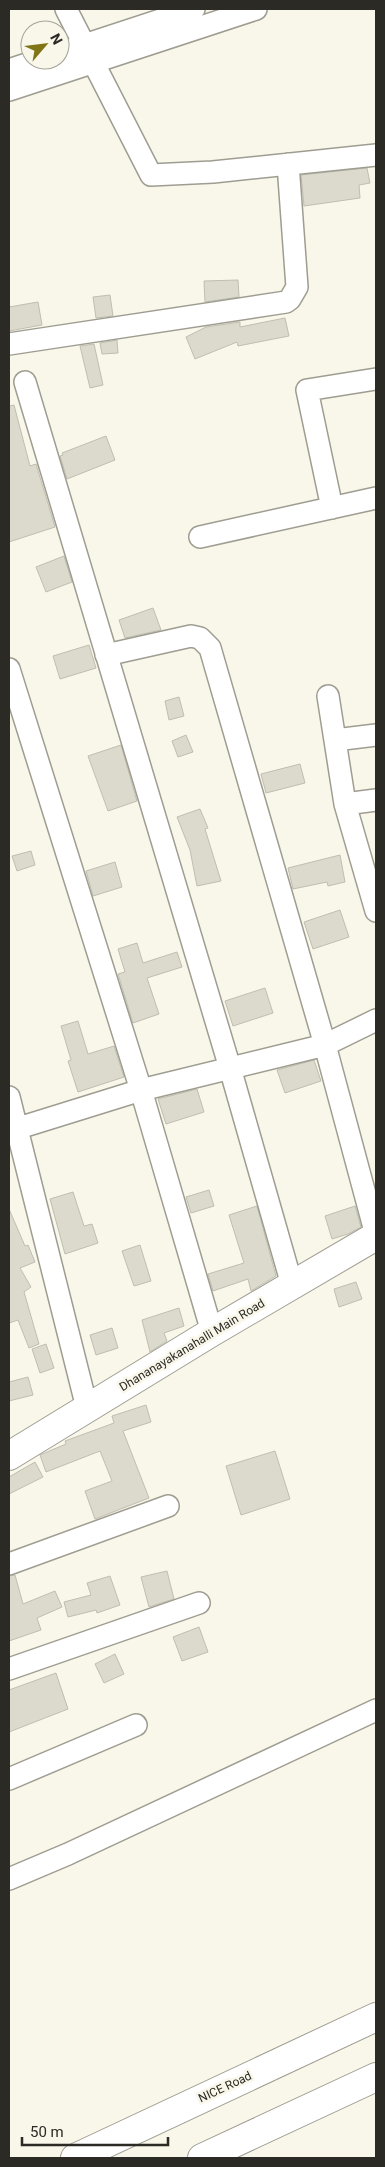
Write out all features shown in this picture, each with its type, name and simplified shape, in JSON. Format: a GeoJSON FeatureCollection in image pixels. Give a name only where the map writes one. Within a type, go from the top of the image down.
{"type":"FeatureCollection","features":[{"type":"Feature","properties":{"kind":"main road","name":"Dhananayakanahalli Main Road"},"geometry":{"type":"LineString","coordinates":[[9,1456],[212,1332],[376,1236]]}},
{"type":"Feature","properties":{"kind":"main road","name":"NICE Road"},"geometry":{"type":"LineString","coordinates":[[75,2158],[376,2017]]}},
{"type":"Feature","properties":{"kind":"main road"},"geometry":{"type":"LineString","coordinates":[[202,2158],[376,2077]]}},
{"type":"Feature","properties":{"kind":"street"},"geometry":{"type":"LineString","coordinates":[[66,9],[151,176],[213,172],[376,154]]}},
{"type":"Feature","properties":{"kind":"street"},"geometry":{"type":"LineString","coordinates":[[9,90],[194,9]]}},
{"type":"Feature","properties":{"kind":"street"},"geometry":{"type":"LineString","coordinates":[[70,53],[88,54],[256,9]]}},
{"type":"Feature","properties":{"kind":"street"},"geometry":{"type":"LineString","coordinates":[[9,344],[286,302],[297,287],[288,164]]}},
{"type":"Feature","properties":{"kind":"street"},"geometry":{"type":"LineString","coordinates":[[332,508],[307,390],[376,379]]}},
{"type":"Feature","properties":{"kind":"street"},"geometry":{"type":"LineString","coordinates":[[25,382],[230,1068],[292,1285]]}},
{"type":"Feature","properties":{"kind":"street"},"geometry":{"type":"LineString","coordinates":[[200,537],[376,498]]}},
{"type":"Feature","properties":{"kind":"street"},"geometry":{"type":"LineString","coordinates":[[106,655],[191,636],[200,638],[210,648],[324,1045],[376,1236]]}},
{"type":"Feature","properties":{"kind":"street"},"geometry":{"type":"LineString","coordinates":[[9,669],[140,1090],[212,1332]]}},
{"type":"Feature","properties":{"kind":"street"},"geometry":{"type":"LineString","coordinates":[[328,696],[345,804],[376,911]]}},
{"type":"Feature","properties":{"kind":"street"},"geometry":{"type":"LineString","coordinates":[[335,740],[376,735]]}},
{"type":"Feature","properties":{"kind":"street"},"geometry":{"type":"LineString","coordinates":[[345,804],[376,800]]}},
{"type":"Feature","properties":{"kind":"street"},"geometry":{"type":"LineString","coordinates":[[13,1130],[140,1090],[324,1045],[376,1020]]}},
{"type":"Feature","properties":{"kind":"street"},"geometry":{"type":"LineString","coordinates":[[9,1097],[13,1130],[87,1408]]}},
{"type":"Feature","properties":{"kind":"street"},"geometry":{"type":"LineString","coordinates":[[9,1564],[168,1506]]}},
{"type":"Feature","properties":{"kind":"street"},"geometry":{"type":"LineString","coordinates":[[9,1670],[199,1603]]}},
{"type":"Feature","properties":{"kind":"street"},"geometry":{"type":"LineString","coordinates":[[9,1879],[68,1854],[376,1710]]}},
{"type":"Feature","properties":{"kind":"street"},"geometry":{"type":"LineString","coordinates":[[9,1779],[136,1725]]}},
{"type":"Feature","properties":{"kind":"building"},"geometry":{"type":"Polygon","coordinates":[[[367,168],[370,183],[359,185],[360,198],[304,206],[301,175],[367,168]]]}},
{"type":"Feature","properties":{"kind":"building"},"geometry":{"type":"Polygon","coordinates":[[[238,280],[239,297],[205,302],[204,281],[238,280]]]}},
{"type":"Feature","properties":{"kind":"building"},"geometry":{"type":"Polygon","coordinates":[[[110,295],[113,316],[96,318],[93,297],[110,295]]]}},
{"type":"Feature","properties":{"kind":"building"},"geometry":{"type":"Polygon","coordinates":[[[38,302],[42,325],[9,331],[9,307],[38,302]]]}},
{"type":"Feature","properties":{"kind":"building"},"geometry":{"type":"Polygon","coordinates":[[[285,318],[289,336],[238,346],[237,342],[195,359],[186,337],[206,327],[240,322],[240,327],[285,318]]]}},
{"type":"Feature","properties":{"kind":"building"},"geometry":{"type":"Polygon","coordinates":[[[117,340],[118,353],[102,354],[100,343],[117,340]]]}},
{"type":"Feature","properties":{"kind":"building"},"geometry":{"type":"Polygon","coordinates":[[[94,344],[103,385],[90,388],[80,346],[94,344]]]}},
{"type":"Feature","properties":{"kind":"building"},"geometry":{"type":"Polygon","coordinates":[[[14,405],[30,466],[36,464],[55,527],[9,542],[9,406],[14,405]]]}},
{"type":"Feature","properties":{"kind":"building"},"geometry":{"type":"Polygon","coordinates":[[[106,436],[115,460],[67,479],[60,456],[63,455],[62,453],[106,436]]]}},
{"type":"Feature","properties":{"kind":"building"},"geometry":{"type":"Polygon","coordinates":[[[64,556],[72,582],[46,592],[36,567],[64,556]]]}},
{"type":"Feature","properties":{"kind":"building"},"geometry":{"type":"Polygon","coordinates":[[[153,608],[161,630],[125,638],[119,620],[153,608]]]}},
{"type":"Feature","properties":{"kind":"building"},"geometry":{"type":"Polygon","coordinates":[[[89,645],[96,668],[60,679],[53,656],[89,645]]]}},
{"type":"Feature","properties":{"kind":"building"},"geometry":{"type":"Polygon","coordinates":[[[179,697],[184,716],[169,720],[165,701],[179,697]]]}},
{"type":"Feature","properties":{"kind":"building"},"geometry":{"type":"Polygon","coordinates":[[[186,735],[193,752],[178,757],[172,741],[186,735]]]}},
{"type":"Feature","properties":{"kind":"building"},"geometry":{"type":"Polygon","coordinates":[[[121,745],[137,801],[108,811],[88,756],[121,745]]]}},
{"type":"Feature","properties":{"kind":"building"},"geometry":{"type":"Polygon","coordinates":[[[300,764],[305,783],[266,793],[261,774],[300,764]]]}},
{"type":"Feature","properties":{"kind":"building"},"geometry":{"type":"Polygon","coordinates":[[[200,809],[208,828],[205,829],[221,881],[197,886],[190,850],[177,817],[200,809]]]}},
{"type":"Feature","properties":{"kind":"building"},"geometry":{"type":"Polygon","coordinates":[[[31,851],[35,865],[17,871],[12,856],[31,851]]]}},
{"type":"Feature","properties":{"kind":"building"},"geometry":{"type":"Polygon","coordinates":[[[340,855],[345,882],[328,886],[327,882],[293,889],[288,868],[340,855]]]}},
{"type":"Feature","properties":{"kind":"building"},"geometry":{"type":"Polygon","coordinates":[[[115,862],[122,887],[93,896],[86,871],[115,862]]]}},
{"type":"Feature","properties":{"kind":"building"},"geometry":{"type":"Polygon","coordinates":[[[340,910],[349,937],[313,949],[304,922],[340,910]]]}},
{"type":"Feature","properties":{"kind":"building"},"geometry":{"type":"Polygon","coordinates":[[[137,943],[143,963],[177,952],[182,967],[147,978],[159,1014],[133,1023],[118,974],[125,972],[118,949],[137,943]]]}},
{"type":"Feature","properties":{"kind":"building"},"geometry":{"type":"Polygon","coordinates":[[[265,988],[273,1013],[233,1026],[225,1001],[265,988]]]}},
{"type":"Feature","properties":{"kind":"building"},"geometry":{"type":"Polygon","coordinates":[[[78,1021],[88,1054],[114,1046],[124,1077],[78,1092],[68,1061],[71,1060],[61,1026],[78,1021]]]}},
{"type":"Feature","properties":{"kind":"building"},"geometry":{"type":"Polygon","coordinates":[[[314,1060],[321,1081],[285,1093],[277,1070],[314,1060]]]}},
{"type":"Feature","properties":{"kind":"building"},"geometry":{"type":"Polygon","coordinates":[[[197,1089],[204,1112],[166,1124],[158,1099],[197,1089]]]}},
{"type":"Feature","properties":{"kind":"building"},"geometry":{"type":"Polygon","coordinates":[[[209,1190],[214,1206],[191,1213],[186,1197],[209,1190]]]}},
{"type":"Feature","properties":{"kind":"building"},"geometry":{"type":"Polygon","coordinates":[[[73,1192],[84,1226],[92,1224],[98,1243],[65,1254],[50,1199],[73,1192]]]}},
{"type":"Feature","properties":{"kind":"building"},"geometry":{"type":"Polygon","coordinates":[[[257,1206],[276,1276],[251,1291],[248,1279],[213,1291],[208,1274],[244,1263],[229,1215],[257,1206]]]}},
{"type":"Feature","properties":{"kind":"building"},"geometry":{"type":"Polygon","coordinates":[[[355,1206],[361,1227],[332,1239],[325,1216],[355,1206]]]}},
{"type":"Feature","properties":{"kind":"building"},"geometry":{"type":"Polygon","coordinates":[[[9,1209],[25,1246],[28,1245],[35,1262],[20,1268],[31,1287],[24,1292],[39,1344],[29,1348],[18,1320],[9,1323],[9,1209]]]}},
{"type":"Feature","properties":{"kind":"building"},"geometry":{"type":"Polygon","coordinates":[[[140,1245],[151,1281],[134,1286],[122,1251],[140,1245]]]}},
{"type":"Feature","properties":{"kind":"building"},"geometry":{"type":"Polygon","coordinates":[[[356,1282],[362,1299],[339,1307],[334,1289],[356,1282]]]}},
{"type":"Feature","properties":{"kind":"building"},"geometry":{"type":"Polygon","coordinates":[[[179,1308],[184,1326],[164,1333],[167,1341],[150,1352],[142,1320],[179,1308]]]}},
{"type":"Feature","properties":{"kind":"building"},"geometry":{"type":"Polygon","coordinates":[[[112,1328],[118,1348],[96,1355],[90,1335],[112,1328]]]}},
{"type":"Feature","properties":{"kind":"building"},"geometry":{"type":"Polygon","coordinates":[[[46,1344],[54,1368],[40,1373],[32,1349],[46,1344]]]}},
{"type":"Feature","properties":{"kind":"building"},"geometry":{"type":"Polygon","coordinates":[[[28,1377],[33,1395],[9,1401],[9,1382],[28,1377]]]}},
{"type":"Feature","properties":{"kind":"building"},"geometry":{"type":"Polygon","coordinates":[[[146,1405],[151,1422],[123,1431],[149,1498],[95,1519],[85,1491],[112,1481],[100,1451],[46,1472],[40,1455],[66,1444],[65,1441],[114,1423],[112,1416],[146,1405]]]}},
{"type":"Feature","properties":{"kind":"building"},"geometry":{"type":"Polygon","coordinates":[[[275,1451],[290,1499],[241,1515],[226,1466],[275,1451]]]}},
{"type":"Feature","properties":{"kind":"building"},"geometry":{"type":"Polygon","coordinates":[[[35,1462],[43,1477],[9,1494],[9,1477],[35,1462]]]}},
{"type":"Feature","properties":{"kind":"building"},"geometry":{"type":"Polygon","coordinates":[[[167,1571],[174,1599],[149,1607],[141,1577],[167,1571]]]}},
{"type":"Feature","properties":{"kind":"building"},"geometry":{"type":"Polygon","coordinates":[[[15,1575],[23,1604],[55,1591],[62,1607],[37,1618],[41,1630],[9,1641],[9,1576],[15,1575]]]}},
{"type":"Feature","properties":{"kind":"building"},"geometry":{"type":"Polygon","coordinates":[[[110,1576],[120,1605],[97,1613],[96,1610],[68,1617],[64,1602],[91,1595],[87,1583],[110,1576]]]}},
{"type":"Feature","properties":{"kind":"building"},"geometry":{"type":"Polygon","coordinates":[[[199,1627],[208,1652],[182,1661],[173,1637],[199,1627]]]}},
{"type":"Feature","properties":{"kind":"building"},"geometry":{"type":"Polygon","coordinates":[[[115,1654],[124,1674],[104,1683],[95,1664],[115,1654]]]}},
{"type":"Feature","properties":{"kind":"building"},"geometry":{"type":"Polygon","coordinates":[[[56,1673],[68,1709],[9,1732],[9,1690],[56,1673]]]}}]}
